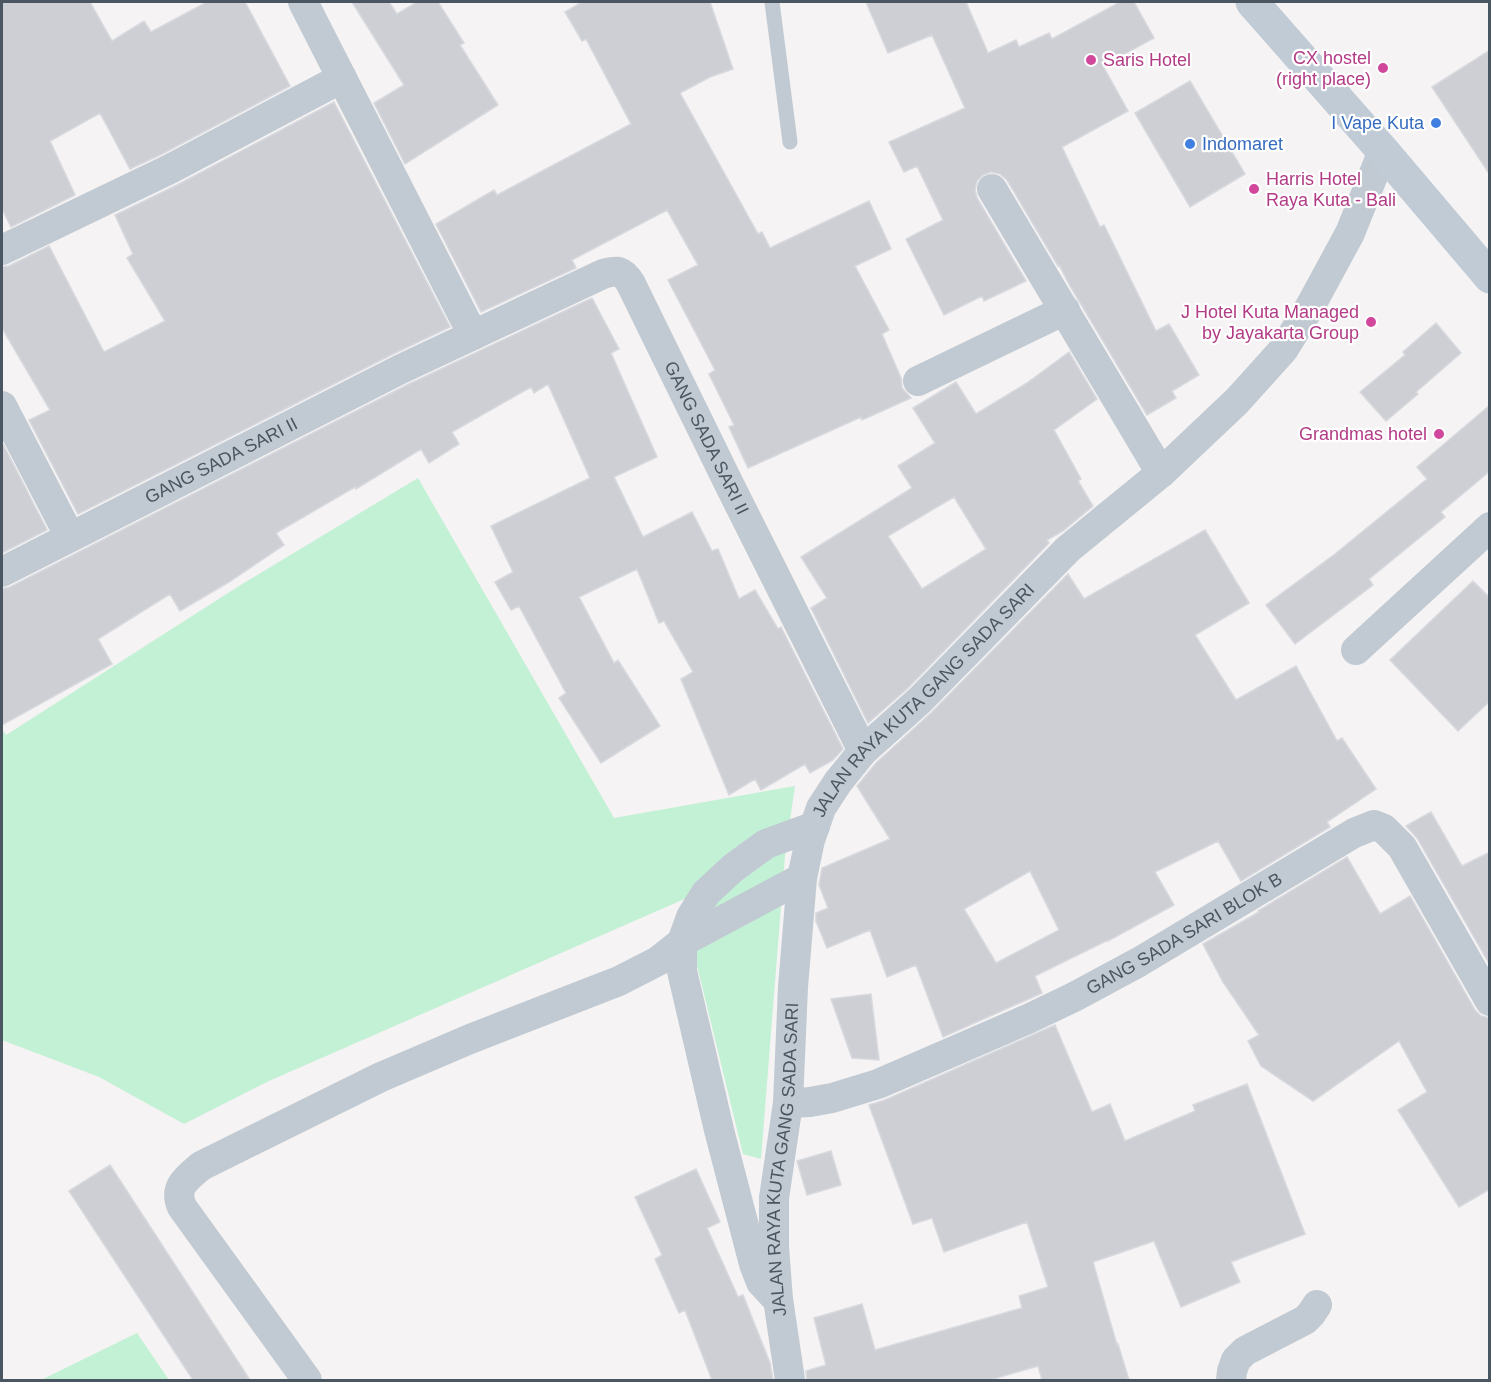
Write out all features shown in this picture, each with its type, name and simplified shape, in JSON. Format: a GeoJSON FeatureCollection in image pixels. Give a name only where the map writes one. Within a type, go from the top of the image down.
{"type":"FeatureCollection","features":[{"type":"Feature","properties":{"kind":"main road"},"geometry":{"type":"LineString","coordinates":[[1252,2],[1383,151],[1490,278]]}},
{"type":"Feature","properties":{"kind":"street"},"geometry":{"type":"LineString","coordinates":[[303,2],[473,335]]}},
{"type":"Feature","properties":{"kind":"street"},"geometry":{"type":"LineString","coordinates":[[2,250],[171,169],[342,78]]}},
{"type":"Feature","properties":{"kind":"street","name":"JALAN RAYA KUTA GANG SADA SARI"},"geometry":{"type":"LineString","coordinates":[[790,1380],[778,1299],[774,1248],[774,1198],[788,1103],[793,987],[802,878],[810,840],[821,808],[837,782],[862,751],[920,700],[1068,549],[1161,472],[1237,401],[1283,350],[1311,305],[1350,233],[1383,151]]}},
{"type":"Feature","properties":{"kind":"street"},"geometry":{"type":"LineString","coordinates":[[993,189],[1161,472]]}},
{"type":"Feature","properties":{"kind":"street","name":"GANG SADA SARI II"},"geometry":{"type":"LineString","coordinates":[[2,572],[401,369],[603,274],[616,270],[626,275],[862,751]]}},
{"type":"Feature","properties":{"kind":"street"},"geometry":{"type":"LineString","coordinates":[[918,381],[1065,310]]}},
{"type":"Feature","properties":{"kind":"street"},"geometry":{"type":"LineString","coordinates":[[2,406],[70,537]]}},
{"type":"Feature","properties":{"kind":"street"},"geometry":{"type":"LineString","coordinates":[[1356,650],[1490,527]]}},
{"type":"Feature","properties":{"kind":"street","name":"GANG SADA SARI BLOK B"},"geometry":{"type":"LineString","coordinates":[[788,1103],[832,1098],[878,1084],[1028,1019],[1139,962],[1354,833],[1374,825],[1384,829],[1402,847],[1490,1001]]}},
{"type":"Feature","properties":{"kind":"street"},"geometry":{"type":"LineString","coordinates":[[778,1299],[761,1282],[754,1264],[719,1130],[682,971],[682,942],[691,917],[706,893],[733,868],[766,843],[815,826]]}},
{"type":"Feature","properties":{"kind":"street"},"geometry":{"type":"LineString","coordinates":[[308,1380],[182,1207],[178,1191],[191,1174],[201,1166],[381,1077],[470,1039],[619,981],[658,961],[682,942],[802,878]]}},
{"type":"Feature","properties":{"kind":"street"},"geometry":{"type":"LineString","coordinates":[[1231,1380],[1236,1360],[1245,1351],[1305,1320],[1317,1305]]}},
{"type":"Feature","properties":{"kind":"lane"},"geometry":{"type":"LineString","coordinates":[[772,2],[790,142]]}},
{"type":"Feature","properties":{"kind":"green space"},"geometry":{"type":"Polygon","coordinates":[[[418,478],[614,818],[795,786],[785,856],[761,1159],[743,1154],[693,949],[689,897],[269,1081],[184,1124],[99,1077],[2,1040],[2,729],[6,735],[239,586],[418,478]]]}},
{"type":"Feature","properties":{"kind":"green space"},"geometry":{"type":"Polygon","coordinates":[[[137,1333],[169,1380],[41,1380],[137,1333]]]}},
{"type":"Feature","properties":{"kind":"building"},"geometry":{"type":"Polygon","coordinates":[[[2,2],[90,2],[112,41],[144,21],[151,32],[207,2],[245,2],[290,86],[130,169],[100,113],[50,141],[75,195],[11,227],[2,209],[2,2]]]}},
{"type":"Feature","properties":{"kind":"building"},"geometry":{"type":"Polygon","coordinates":[[[352,2],[389,2],[397,14],[417,2],[438,2],[464,43],[460,45],[498,105],[405,164],[374,103],[404,85],[352,2]]]}},
{"type":"Feature","properties":{"kind":"building"},"geometry":{"type":"Polygon","coordinates":[[[582,2],[710,2],[733,69],[710,77],[680,93],[758,234],[762,232],[770,248],[869,201],[891,249],[855,266],[889,330],[882,334],[901,378],[902,388],[911,398],[862,420],[861,417],[748,468],[729,427],[734,425],[709,374],[715,370],[668,280],[698,265],[667,210],[572,260],[576,268],[481,312],[436,224],[494,190],[497,195],[631,124],[586,39],[582,41],[565,12],[582,2]]]}},
{"type":"Feature","properties":{"kind":"building"},"geometry":{"type":"Polygon","coordinates":[[[866,2],[966,2],[988,53],[1016,40],[1019,47],[1049,33],[1052,39],[1120,2],[1134,2],[1154,38],[1103,66],[1128,111],[1062,147],[1100,227],[1104,225],[1156,331],[1169,324],[1199,375],[1172,391],[1176,398],[1147,415],[1059,265],[1007,180],[1000,174],[991,172],[983,175],[977,181],[975,190],[977,198],[1026,281],[984,301],[982,296],[944,315],[906,239],[943,220],[917,166],[904,172],[889,142],[965,108],[932,35],[888,53],[866,2]]]}},
{"type":"Feature","properties":{"kind":"building"},"geometry":{"type":"Polygon","coordinates":[[[1490,50],[1490,175],[1432,87],[1490,50]]]}},
{"type":"Feature","properties":{"kind":"building","name":"Indomaret"},"geometry":{"type":"Polygon","coordinates":[[[1190,81],[1245,174],[1190,207],[1135,113],[1190,81]]]}},
{"type":"Feature","properties":{"kind":"building"},"geometry":{"type":"Polygon","coordinates":[[[334,102],[450,327],[78,514],[29,420],[50,410],[2,328],[2,267],[9,266],[49,246],[104,352],[165,321],[127,258],[133,254],[115,215],[334,102]]]}},
{"type":"Feature","properties":{"kind":"building"},"geometry":{"type":"Polygon","coordinates":[[[592,298],[619,349],[611,353],[657,457],[614,477],[643,537],[692,512],[712,551],[718,549],[739,599],[755,590],[778,629],[781,627],[843,749],[833,760],[810,773],[805,764],[761,790],[755,779],[729,795],[681,679],[693,672],[664,621],[659,623],[637,569],[579,597],[614,663],[618,660],[660,726],[601,763],[559,698],[566,693],[519,606],[511,610],[495,582],[513,572],[491,526],[590,478],[548,384],[534,393],[531,387],[452,432],[459,444],[429,463],[421,449],[356,489],[355,487],[276,533],[284,545],[180,611],[170,594],[98,639],[112,664],[2,725],[2,589],[10,587],[409,384],[592,298]]]}},
{"type":"Feature","properties":{"kind":"building"},"geometry":{"type":"Polygon","coordinates":[[[1436,323],[1461,353],[1386,421],[1360,392],[1405,355],[1403,352],[1436,323]]]}},
{"type":"Feature","properties":{"kind":"building"},"geometry":{"type":"Polygon","coordinates":[[[1069,352],[1097,399],[1054,430],[1081,479],[1078,481],[1093,506],[1063,531],[1047,540],[1049,543],[908,688],[868,723],[811,608],[827,598],[801,557],[912,488],[898,466],[935,443],[913,408],[956,382],[976,414],[1027,383],[1069,352]],[[954,497],[888,536],[922,589],[986,549],[954,497]]]}},
{"type":"Feature","properties":{"kind":"building"},"geometry":{"type":"Polygon","coordinates":[[[1490,405],[1490,471],[1441,512],[1445,517],[1369,579],[1373,585],[1295,644],[1266,605],[1335,554],[1427,479],[1417,467],[1490,405]]]}},
{"type":"Feature","properties":{"kind":"building"},"geometry":{"type":"Polygon","coordinates":[[[2,442],[47,530],[2,553],[2,442]]]}},
{"type":"Feature","properties":{"kind":"building"},"geometry":{"type":"Polygon","coordinates":[[[1205,530],[1249,603],[1195,635],[1236,700],[1296,666],[1337,741],[1342,738],[1376,789],[1327,822],[1330,827],[1241,881],[1218,841],[1155,872],[1174,905],[1108,941],[1035,976],[1042,993],[943,1037],[916,965],[887,977],[870,930],[827,948],[816,921],[816,913],[828,908],[819,885],[822,868],[890,839],[857,786],[876,763],[932,712],[1068,574],[1084,599],[1205,530]],[[1030,871],[964,909],[996,963],[1059,930],[1030,871]]]}},
{"type":"Feature","properties":{"kind":"building"},"geometry":{"type":"Polygon","coordinates":[[[1473,581],[1490,598],[1490,701],[1458,731],[1390,660],[1473,581]]]}},
{"type":"Feature","properties":{"kind":"building"},"geometry":{"type":"Polygon","coordinates":[[[1431,812],[1462,866],[1490,852],[1490,965],[1417,838],[1406,826],[1431,812]]]}},
{"type":"Feature","properties":{"kind":"building"},"geometry":{"type":"Polygon","coordinates":[[[1347,857],[1380,914],[1410,896],[1475,1010],[1481,1016],[1490,1018],[1490,1189],[1459,1207],[1398,1110],[1427,1092],[1399,1041],[1313,1101],[1261,1066],[1248,1041],[1259,1035],[1223,982],[1203,944],[1347,857]]]}},
{"type":"Feature","properties":{"kind":"building"},"geometry":{"type":"Polygon","coordinates":[[[871,994],[879,1060],[852,1058],[831,999],[871,994]]]}},
{"type":"Feature","properties":{"kind":"building"},"geometry":{"type":"Polygon","coordinates":[[[1055,1025],[1092,1112],[1110,1104],[1125,1141],[1195,1111],[1193,1105],[1247,1084],[1305,1234],[1231,1262],[1240,1282],[1181,1307],[1154,1241],[1093,1262],[1129,1380],[1042,1380],[1038,1366],[990,1380],[807,1380],[806,1371],[826,1365],[814,1318],[862,1304],[875,1350],[1022,1308],[1019,1296],[1048,1287],[1027,1222],[944,1252],[932,1218],[913,1224],[869,1105],[1055,1025]]]}},
{"type":"Feature","properties":{"kind":"building"},"geometry":{"type":"Polygon","coordinates":[[[831,1151],[841,1185],[807,1195],[797,1161],[831,1151]]]}},
{"type":"Feature","properties":{"kind":"building"},"geometry":{"type":"Polygon","coordinates":[[[110,1165],[250,1380],[193,1380],[69,1191],[110,1165]]]}},
{"type":"Feature","properties":{"kind":"building"},"geometry":{"type":"Polygon","coordinates":[[[696,1169],[720,1222],[707,1228],[738,1297],[743,1295],[770,1363],[773,1380],[712,1380],[685,1310],[679,1313],[655,1259],[662,1255],[635,1197],[696,1169]]]}},
{"type":"Feature","properties":{"kind":"place","name":"Saris Hotel"},"geometry":{"type":"Point","coordinates":[1091,60]}},
{"type":"Feature","properties":{"kind":"place","name":"CX hostel (right place)"},"geometry":{"type":"Point","coordinates":[1383,68]}},
{"type":"Feature","properties":{"kind":"place","name":"I Vape Kuta"},"geometry":{"type":"Point","coordinates":[1436,123]}},
{"type":"Feature","properties":{"kind":"place","name":"Indomaret"},"geometry":{"type":"Point","coordinates":[1190,144]}},
{"type":"Feature","properties":{"kind":"place","name":"Harris Hotel Raya Kuta - Bali"},"geometry":{"type":"Point","coordinates":[1254,189]}},
{"type":"Feature","properties":{"kind":"place","name":"J Hotel Kuta Managed by Jayakarta Group"},"geometry":{"type":"Point","coordinates":[1371,322]}},
{"type":"Feature","properties":{"kind":"place","name":"Grandmas hotel"},"geometry":{"type":"Point","coordinates":[1439,434]}}]}
